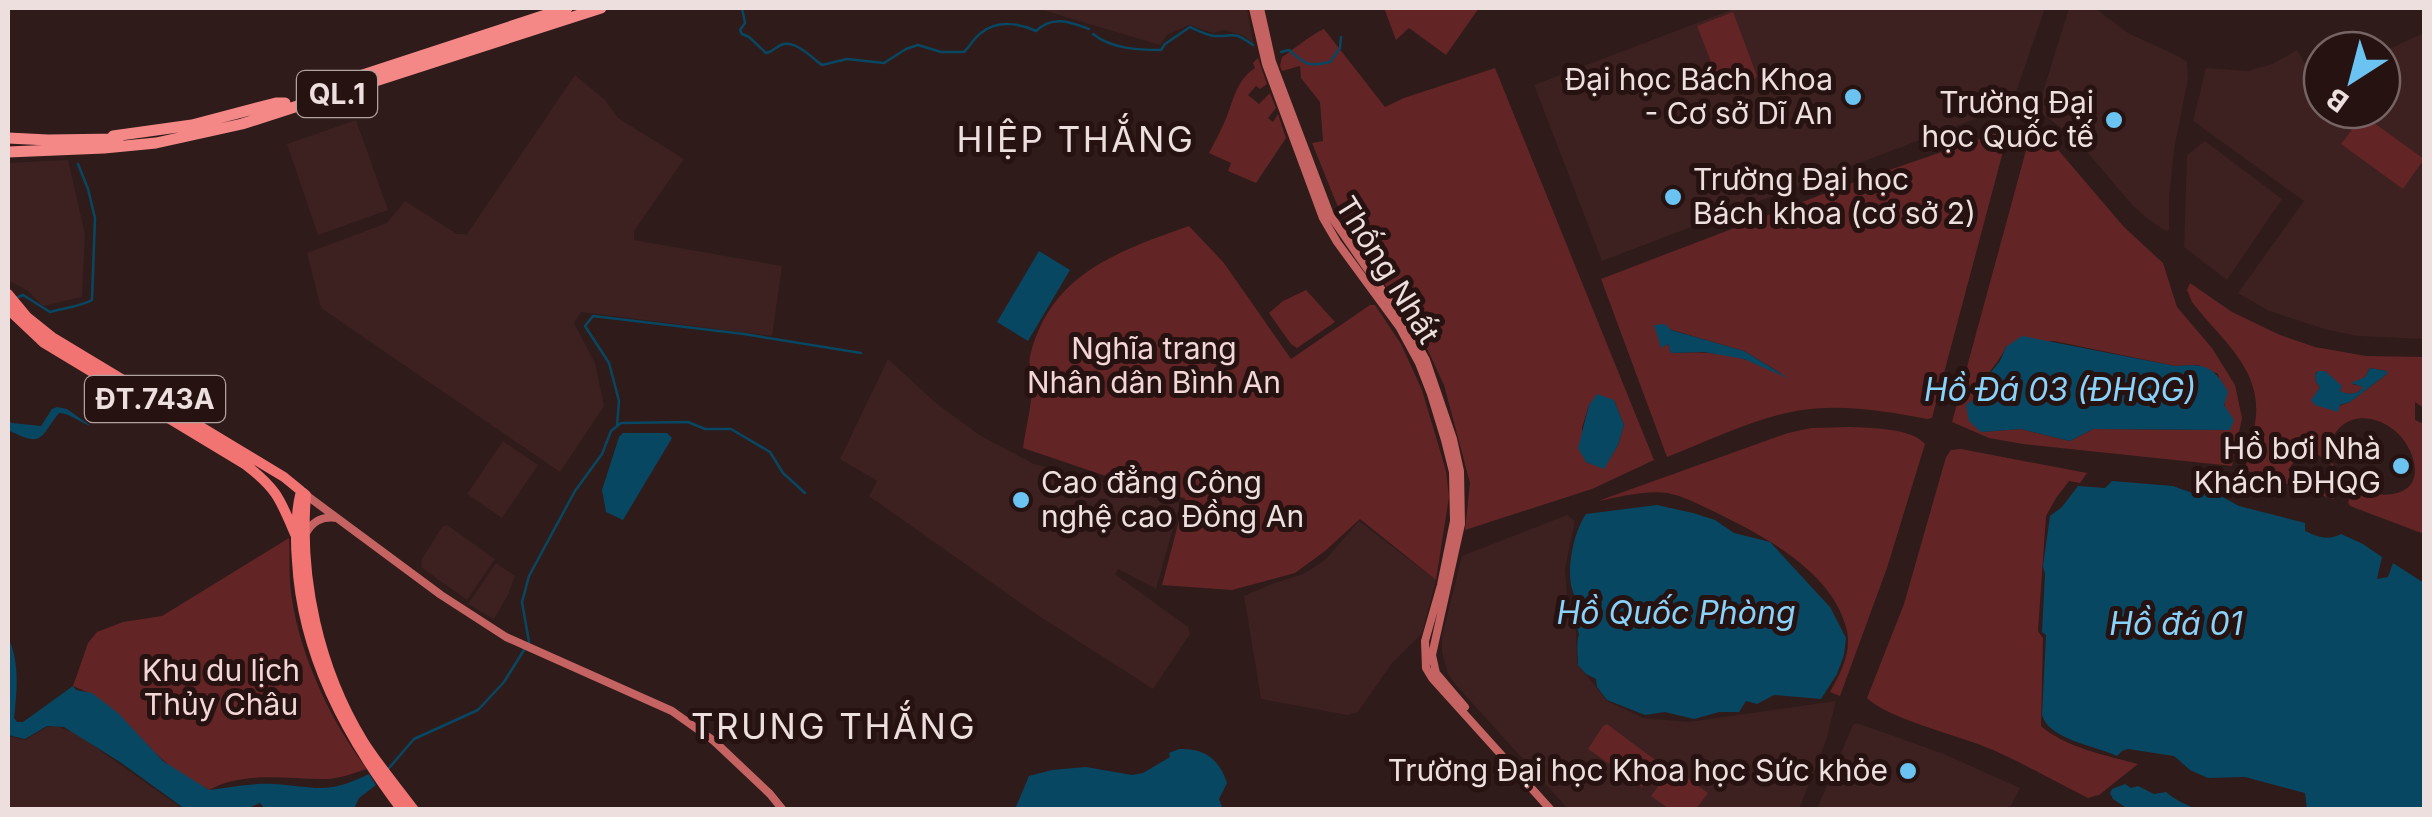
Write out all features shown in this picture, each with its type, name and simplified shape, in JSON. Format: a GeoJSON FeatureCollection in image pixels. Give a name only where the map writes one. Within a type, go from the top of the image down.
{"type":"FeatureCollection","features":[{"type":"Feature","properties":{"kind":"highway","name":"QL.1"},"geometry":{"type":"LineString","coordinates":[[338,84],[567,8]]}},
{"type":"Feature","properties":{"kind":"highway","name":"QL.1"},"geometry":{"type":"LineString","coordinates":[[9,144],[138,138],[190,129],[314,94],[320,88],[577,8]]}},
{"type":"Feature","properties":{"kind":"highway","name":"QL.1"},"geometry":{"type":"LineString","coordinates":[[156,144],[267,117],[601,8]]}},
{"type":"Feature","properties":{"kind":"highway","name":"QL.1"},"geometry":{"type":"LineString","coordinates":[[9,144],[67,150],[204,138],[298,113],[615,8]]}},
{"type":"Feature","properties":{"kind":"highway","name":"QL.1"},"geometry":{"type":"LineString","coordinates":[[9,144],[20,134],[48,140]]}},
{"type":"Feature","properties":{"kind":"main road","name":"Thống Nhất"},"geometry":{"type":"LineString","coordinates":[[1256,8],[1272,62],[1330,215],[1426,360],[1460,471],[1461,524],[1426,668],[1554,810]]}},
{"type":"Feature","properties":{"kind":"main road","name":"ĐT.743A"},"geometry":{"type":"LineString","coordinates":[[11,304],[44,344],[246,465],[301,492]]}},
{"type":"Feature","properties":{"kind":"main road","name":"ĐT.743A"},"geometry":{"type":"LineString","coordinates":[[11,304],[62,344],[271,470],[466,613],[520,644],[672,711],[714,741],[786,810]]}},
{"type":"Feature","properties":{"kind":"main road"},"geometry":{"type":"LineString","coordinates":[[246,465],[268,482],[300,534]]}},
{"type":"Feature","properties":{"kind":"main road"},"geometry":{"type":"LineString","coordinates":[[275,491],[301,492]]}},
{"type":"Feature","properties":{"kind":"main road"},"geometry":{"type":"LineString","coordinates":[[282,503],[301,492]]}},
{"type":"Feature","properties":{"kind":"main road"},"geometry":{"type":"LineString","coordinates":[[301,492],[300,534],[315,640],[375,765],[402,810]]}},
{"type":"Feature","properties":{"kind":"main road"},"geometry":{"type":"LineString","coordinates":[[300,534],[315,522],[337,518]]}},
{"type":"Feature","properties":{"kind":"main road"},"geometry":{"type":"LineString","coordinates":[[392,789],[414,810]]}},
{"type":"Feature","properties":{"kind":"shaded area"},"geometry":{"type":"Polygon","coordinates":[[[1036,8],[1247,8],[1253,43],[1224,30],[1213,33],[1189,25],[1167,35],[1160,45],[1036,8]]]}},
{"type":"Feature","properties":{"kind":"shaded area","name":"Trường Đại học Bách khoa (cơ sở 2)"},"geometry":{"type":"Polygon","coordinates":[[[1736,8],[2045,8],[2009,106],[1602,261],[1534,85],[1736,8]]]}},
{"type":"Feature","properties":{"kind":"shaded area","name":"Trường Đại học Quốc tế"},"geometry":{"type":"Polygon","coordinates":[[[2069,8],[2095,8],[2128,33],[2187,62],[2188,79],[2174,150],[2169,230],[2133,206],[2077,140],[2039,111],[2069,8]]]}},
{"type":"Feature","properties":{"kind":"shaded area"},"geometry":{"type":"Polygon","coordinates":[[[2424,33],[2424,339],[2358,336],[2269,311],[2238,293],[2304,201],[2193,121],[2206,68],[2248,71],[2272,64],[2297,50],[2302,58],[2302,130],[2402,130],[2402,43],[2424,33]]]}},
{"type":"Feature","properties":{"kind":"shaded area"},"geometry":{"type":"Polygon","coordinates":[[[575,75],[605,100],[618,118],[684,159],[634,231],[634,240],[782,266],[772,336],[581,312],[574,323],[595,363],[604,406],[560,472],[321,308],[307,253],[387,223],[405,201],[457,234],[467,234],[575,75]]]}},
{"type":"Feature","properties":{"kind":"shaded area"},"geometry":{"type":"Polygon","coordinates":[[[356,120],[388,210],[318,235],[287,144],[356,120]]]}},
{"type":"Feature","properties":{"kind":"shaded area"},"geometry":{"type":"Polygon","coordinates":[[[2205,141],[2282,199],[2227,280],[2184,247],[2187,155],[2205,141]]]}},
{"type":"Feature","properties":{"kind":"shaded area"},"geometry":{"type":"Polygon","coordinates":[[[68,160],[85,234],[82,297],[43,306],[28,291],[8,280],[8,163],[68,160]]]}},
{"type":"Feature","properties":{"kind":"shaded area","name":"Cao đẳng Công nghệ cao Đồng An"},"geometry":{"type":"Polygon","coordinates":[[[888,359],[937,404],[981,436],[1034,464],[1180,503],[1156,589],[1118,569],[1115,574],[1188,627],[1190,634],[1153,689],[1039,616],[869,496],[877,481],[840,459],[888,359]]]}},
{"type":"Feature","properties":{"kind":"shaded area"},"geometry":{"type":"Polygon","coordinates":[[[503,441],[538,465],[502,518],[467,494],[503,441]]]}},
{"type":"Feature","properties":{"kind":"shaded area"},"geometry":{"type":"Polygon","coordinates":[[[1567,515],[1575,521],[1565,569],[1568,608],[1576,630],[1577,663],[1607,701],[1643,718],[1689,722],[1836,701],[1826,741],[1799,809],[1568,809],[1455,684],[1442,652],[1442,636],[1462,556],[1567,515]]]}},
{"type":"Feature","properties":{"kind":"shaded area"},"geometry":{"type":"Polygon","coordinates":[[[1359,521],[1436,580],[1422,633],[1392,663],[1358,712],[1347,715],[1261,699],[1244,596],[1315,567],[1359,521]]]}},
{"type":"Feature","properties":{"kind":"shaded area"},"geometry":{"type":"Polygon","coordinates":[[[447,525],[495,559],[467,600],[421,567],[422,559],[447,525]]]}},
{"type":"Feature","properties":{"kind":"shaded area"},"geometry":{"type":"Polygon","coordinates":[[[496,563],[515,576],[494,619],[468,604],[496,563]]]}},
{"type":"Feature","properties":{"kind":"shaded area","name":"Trường Đại học Khoa học Sức khỏe"},"geometry":{"type":"Polygon","coordinates":[[[1857,723],[1944,754],[2020,788],[2009,809],[1817,809],[1857,723]]]}},
{"type":"Feature","properties":{"kind":"shaded area"},"geometry":{"type":"Polygon","coordinates":[[[55,726],[74,732],[183,809],[8,809],[8,736],[25,740],[55,726]]]}},
{"type":"Feature","properties":{"kind":"green space"},"geometry":{"type":"Polygon","coordinates":[[[1384,8],[1479,8],[1446,55],[1409,28],[1396,40],[1384,8]]]}},
{"type":"Feature","properties":{"kind":"green space"},"geometry":{"type":"Polygon","coordinates":[[[1733,12],[1757,76],[1722,90],[1697,26],[1733,12]]]}},
{"type":"Feature","properties":{"kind":"green space"},"geometry":{"type":"Polygon","coordinates":[[[1324,29],[1385,107],[1495,68],[1654,460],[1592,489],[1465,530],[1470,483],[1444,385],[1418,329],[1351,239],[1312,143],[1323,141],[1320,102],[1301,78],[1300,66],[1282,71],[1280,66],[1282,57],[1324,29]],[[1614,400],[1589,405],[1582,428],[1586,462],[1604,468],[1624,425],[1614,400]]]}},
{"type":"Feature","properties":{"kind":"green space"},"geometry":{"type":"Polygon","coordinates":[[[1258,58],[1267,84],[1260,89],[1256,86],[1248,95],[1259,104],[1270,93],[1276,108],[1268,118],[1273,122],[1278,114],[1286,138],[1256,183],[1228,171],[1231,163],[1209,153],[1237,90],[1258,58]]]}},
{"type":"Feature","properties":{"kind":"green space"},"geometry":{"type":"Polygon","coordinates":[[[2009,129],[1932,418],[1849,408],[1802,410],[1751,423],[1667,457],[1601,279],[1857,181],[2009,129]],[[1655,325],[1661,347],[1668,344],[1671,353],[1726,355],[1782,374],[1744,351],[1655,325]]]}},
{"type":"Feature","properties":{"kind":"green space"},"geometry":{"type":"Polygon","coordinates":[[[2352,130],[2384,130],[2424,159],[2403,189],[2341,144],[2352,130]]]}},
{"type":"Feature","properties":{"kind":"green space"},"geometry":{"type":"Polygon","coordinates":[[[2031,132],[2054,145],[2124,227],[2163,263],[2177,307],[2212,348],[2235,385],[2242,418],[2232,466],[2023,444],[1989,438],[1952,422],[2031,132]],[[2054,341],[2006,347],[1978,396],[1966,406],[1981,432],[2021,429],[2070,441],[2093,429],[2230,430],[2218,374],[2198,365],[2175,366],[2054,341]]]}},
{"type":"Feature","properties":{"kind":"green space","name":"Nghĩa trang Nhân dân Bình An"},"geometry":{"type":"Polygon","coordinates":[[[1189,226],[1224,263],[1291,359],[1375,305],[1401,344],[1422,390],[1446,471],[1449,497],[1436,580],[1360,519],[1295,573],[1232,590],[1162,585],[1185,498],[1156,493],[1023,448],[1031,396],[1030,356],[1053,305],[1070,285],[1113,256],[1189,226]]]}},
{"type":"Feature","properties":{"kind":"green space"},"geometry":{"type":"Polygon","coordinates":[[[2190,283],[2232,312],[2315,347],[2366,356],[2424,357],[2424,408],[2415,402],[2415,420],[2424,424],[2424,534],[2348,502],[2357,492],[2381,495],[2404,490],[2414,477],[2414,461],[2401,437],[2372,419],[2350,421],[2333,437],[2329,449],[2334,467],[2306,446],[2288,470],[2323,495],[2339,474],[2342,484],[2333,499],[2245,470],[2256,416],[2251,382],[2236,354],[2192,302],[2187,290],[2190,283]],[[2370,368],[2365,377],[2352,384],[2364,387],[2349,394],[2340,391],[2341,386],[2325,371],[2318,371],[2316,382],[2320,387],[2314,397],[2339,406],[2350,402],[2386,371],[2370,368]]]}},
{"type":"Feature","properties":{"kind":"green space"},"geometry":{"type":"Polygon","coordinates":[[[1306,290],[1335,322],[1297,348],[1269,313],[1306,290]]]}},
{"type":"Feature","properties":{"kind":"green space"},"geometry":{"type":"Polygon","coordinates":[[[1850,427],[1901,432],[1925,444],[1887,568],[1840,696],[1830,692],[1847,652],[1846,627],[1826,589],[1794,558],[1735,522],[1673,494],[1641,493],[1598,501],[1788,433],[1850,427]]]}},
{"type":"Feature","properties":{"kind":"green space"},"geometry":{"type":"Polygon","coordinates":[[[1951,450],[2087,473],[2080,483],[2069,481],[2046,516],[2038,631],[2043,638],[2041,726],[2074,745],[2138,764],[2099,795],[2088,798],[1996,752],[1904,719],[1867,698],[1904,604],[1946,457],[1951,450]]]}},
{"type":"Feature","properties":{"kind":"green space","name":"Khu du lịch Thủy Châu"},"geometry":{"type":"Polygon","coordinates":[[[289,538],[293,608],[307,657],[340,728],[367,769],[328,779],[252,778],[209,790],[168,764],[112,709],[73,686],[88,643],[97,632],[123,622],[162,616],[289,538]]]}},
{"type":"Feature","properties":{"kind":"green space"},"geometry":{"type":"Polygon","coordinates":[[[1607,724],[1658,762],[1642,787],[1588,749],[1607,724]]]}},
{"type":"Feature","properties":{"kind":"green space"},"geometry":{"type":"Polygon","coordinates":[[[1672,767],[1708,793],[1696,809],[1669,809],[1651,796],[1672,767]]]}},
{"type":"Feature","properties":{"kind":"water"},"geometry":{"type":"Polygon","coordinates":[[[1039,251],[1070,270],[1028,341],[997,322],[1039,251]]]}},
{"type":"Feature","properties":{"kind":"water"},"geometry":{"type":"Polygon","coordinates":[[[1665,324],[1671,330],[1744,351],[1790,379],[1744,359],[1704,352],[1671,353],[1668,344],[1661,348],[1654,325],[1665,324]]]}},
{"type":"Feature","properties":{"kind":"water","name":"Hồ Đá 03 (ĐHQG)"},"geometry":{"type":"Polygon","coordinates":[[[2022,336],[2175,366],[2207,368],[2218,376],[2228,392],[2224,405],[2234,420],[2230,430],[2093,429],[2070,441],[2021,429],[1981,432],[1969,421],[1966,405],[1978,396],[1979,387],[2006,347],[2022,336]]]}},
{"type":"Feature","properties":{"kind":"water"},"geometry":{"type":"Polygon","coordinates":[[[2370,368],[2387,374],[2350,402],[2340,405],[2338,412],[2311,400],[2320,387],[2315,375],[2318,371],[2325,371],[2342,386],[2340,391],[2353,394],[2363,387],[2351,383],[2365,377],[2370,368]]]}},
{"type":"Feature","properties":{"kind":"water"},"geometry":{"type":"Polygon","coordinates":[[[1597,394],[1614,400],[1624,425],[1604,469],[1586,462],[1578,448],[1589,405],[1597,394]]]}},
{"type":"Feature","properties":{"kind":"water"},"geometry":{"type":"Polygon","coordinates":[[[57,407],[67,409],[91,426],[59,413],[40,438],[8,430],[8,420],[41,426],[57,407]]]}},
{"type":"Feature","properties":{"kind":"water"},"geometry":{"type":"Polygon","coordinates":[[[623,433],[667,433],[672,438],[623,520],[606,512],[602,490],[623,433]]]}},
{"type":"Feature","properties":{"kind":"water","name":"Hồ đá 01"},"geometry":{"type":"Polygon","coordinates":[[[2112,481],[2173,486],[2195,494],[2208,489],[2239,506],[2305,523],[2305,531],[2314,535],[2327,538],[2341,534],[2363,544],[2382,557],[2377,579],[2388,577],[2393,563],[2424,583],[2424,809],[2307,809],[2305,793],[2245,777],[2208,778],[2190,770],[2174,756],[2128,749],[2117,756],[2064,736],[2046,724],[2042,715],[2046,635],[2042,632],[2043,566],[2050,516],[2078,486],[2105,488],[2112,481]]]}},
{"type":"Feature","properties":{"kind":"water","name":"Hồ Quốc Phòng"},"geometry":{"type":"Polygon","coordinates":[[[1657,505],[1715,520],[1734,533],[1770,542],[1830,607],[1846,638],[1837,674],[1821,699],[1774,695],[1757,704],[1746,701],[1739,712],[1719,712],[1694,719],[1665,712],[1645,715],[1607,700],[1596,679],[1578,665],[1579,634],[1572,611],[1575,596],[1570,578],[1574,543],[1586,514],[1657,505]]]}},
{"type":"Feature","properties":{"kind":"water"},"geometry":{"type":"Polygon","coordinates":[[[8,637],[16,667],[17,722],[23,722],[73,686],[92,693],[118,713],[163,761],[209,790],[266,784],[332,787],[369,774],[376,785],[359,798],[354,809],[265,809],[260,803],[247,809],[185,809],[64,727],[47,726],[25,739],[8,735],[8,637]]]}},
{"type":"Feature","properties":{"kind":"water"},"geometry":{"type":"Polygon","coordinates":[[[1179,749],[1204,753],[1220,767],[1227,783],[1219,799],[1223,809],[1015,809],[1029,776],[1086,767],[1132,775],[1143,773],[1179,749]]]}},
{"type":"Feature","properties":{"kind":"water"},"geometry":{"type":"Polygon","coordinates":[[[2125,784],[2154,794],[2166,792],[2196,809],[2128,809],[2110,793],[2125,784]]]}},
{"type":"Feature","properties":{"kind":"waterway"},"geometry":{"type":"LineString","coordinates":[[742,8],[742,34],[766,53],[781,45],[792,45],[822,65],[847,59],[884,63],[918,45],[941,52],[964,52],[981,33],[1001,25],[1036,31],[1062,21],[1089,29]]}},
{"type":"Feature","properties":{"kind":"waterway"},"geometry":{"type":"LineString","coordinates":[[1093,34],[1117,46],[1161,50],[1190,27],[1211,35],[1237,36],[1253,45]]}},
{"type":"Feature","properties":{"kind":"waterway"},"geometry":{"type":"LineString","coordinates":[[1281,52],[1289,50],[1308,64],[1330,62],[1340,48],[1341,37]]}},
{"type":"Feature","properties":{"kind":"waterway"},"geometry":{"type":"LineString","coordinates":[[16,298],[23,295],[50,312],[92,300],[95,218],[78,164]]}},
{"type":"Feature","properties":{"kind":"waterway"},"geometry":{"type":"LineString","coordinates":[[617,426],[619,401],[609,363],[585,326],[593,316],[861,353]]}},
{"type":"Feature","properties":{"kind":"waterway"},"geometry":{"type":"LineString","coordinates":[[8,341],[8,361]]}},
{"type":"Feature","properties":{"kind":"waterway"},"geometry":{"type":"LineString","coordinates":[[389,768],[414,739],[478,710],[504,682],[529,642],[522,602],[529,576],[575,491],[602,454],[611,431],[621,423],[688,422],[705,429],[731,429],[770,452],[783,473],[805,493]]}},
{"type":"Feature","properties":{"kind":"place","name":"Đại học Bách Khoa - Cơ sở Dĩ An"},"geometry":{"type":"Point","coordinates":[1853,97]}},
{"type":"Feature","properties":{"kind":"place","name":"Trường Đại học Quốc tế"},"geometry":{"type":"Point","coordinates":[2114,120]}},
{"type":"Feature","properties":{"kind":"place","name":"Trường Đại học Bách khoa (cơ sở 2)"},"geometry":{"type":"Point","coordinates":[1673,197]}},
{"type":"Feature","properties":{"kind":"place","name":"Hồ bơi Nhà Khách ĐHQG"},"geometry":{"type":"Point","coordinates":[2401,466]}},
{"type":"Feature","properties":{"kind":"place","name":"Cao đẳng Công nghệ cao Đồng An"},"geometry":{"type":"Point","coordinates":[1021,500]}},
{"type":"Feature","properties":{"kind":"place","name":"Trường Đại học Khoa học Sức khỏe"},"geometry":{"type":"Point","coordinates":[1908,771]}},
{"type":"Feature","properties":{"kind":"district","name":"HIỆP THẮNG"},"geometry":{"type":"Point","coordinates":[1076,140]}},
{"type":"Feature","properties":{"kind":"district","name":"TRUNG THẮNG"},"geometry":{"type":"Point","coordinates":[834,727]}}]}
